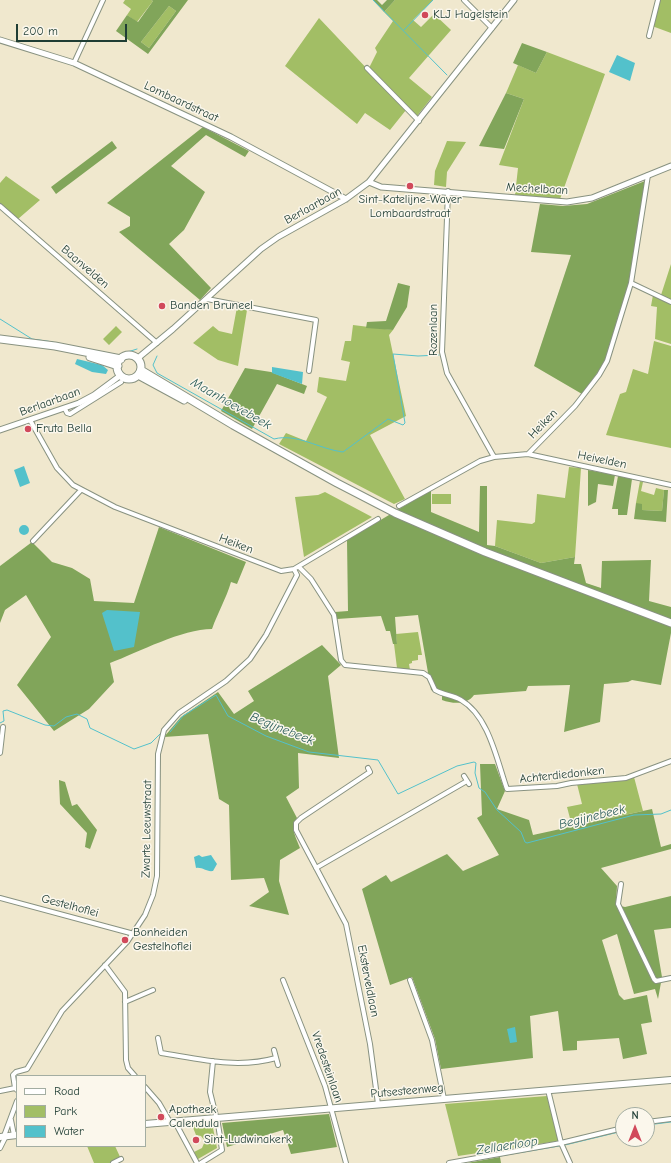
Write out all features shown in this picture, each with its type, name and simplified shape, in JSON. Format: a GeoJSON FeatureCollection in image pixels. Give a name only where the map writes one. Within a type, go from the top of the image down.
{"type":"FeatureCollection","features":[{"type":"Feature","properties":{"kind":"main road"},"geometry":{"type":"LineString","coordinates":[[0,339],[40,345],[119,362],[129,355],[138,358],[141,364],[140,373]]}},
{"type":"Feature","properties":{"kind":"main road"},"geometry":{"type":"LineString","coordinates":[[119,362],[121,379],[128,379],[140,373]]}},
{"type":"Feature","properties":{"kind":"main road"},"geometry":{"type":"LineString","coordinates":[[140,373],[337,483],[395,513],[498,556],[671,623]]}},
{"type":"Feature","properties":{"kind":"main road","name":"Putsesteenweg"},"geometry":{"type":"LineString","coordinates":[[146,1124],[217,1121],[378,1104],[671,1080]]}},
{"type":"Feature","properties":{"kind":"main road"},"geometry":{"type":"LineString","coordinates":[[3,1136],[15,1135]]}},
{"type":"Feature","properties":{"kind":"street"},"geometry":{"type":"LineString","coordinates":[[74,63],[103,0]]}},
{"type":"Feature","properties":{"kind":"street"},"geometry":{"type":"LineString","coordinates":[[464,0],[492,28]]}},
{"type":"Feature","properties":{"kind":"street","name":"Berlaarbaan"},"geometry":{"type":"LineString","coordinates":[[138,358],[207,299],[260,249],[278,237],[346,199],[369,182],[514,0]]}},
{"type":"Feature","properties":{"kind":"street"},"geometry":{"type":"LineString","coordinates":[[649,36],[658,0]]}},
{"type":"Feature","properties":{"kind":"street","name":"Lombaardstraat"},"geometry":{"type":"LineString","coordinates":[[0,40],[74,63],[231,137],[346,199]]}},
{"type":"Feature","properties":{"kind":"street"},"geometry":{"type":"LineString","coordinates":[[367,68],[419,121]]}},
{"type":"Feature","properties":{"kind":"street","name":"Mechelbaan"},"geometry":{"type":"LineString","coordinates":[[369,182],[381,187],[567,202],[592,198],[671,166]]}},
{"type":"Feature","properties":{"kind":"street","name":"Heiken"},"geometry":{"type":"LineString","coordinates":[[399,506],[475,463],[494,457],[528,454],[575,406],[599,375],[608,357],[631,283],[648,175]]}},
{"type":"Feature","properties":{"kind":"street","name":"Rozenlaan"},"geometry":{"type":"LineString","coordinates":[[448,192],[442,347],[444,364],[447,373],[494,457]]}},
{"type":"Feature","properties":{"kind":"street","name":"Baanvelden"},"geometry":{"type":"LineString","coordinates":[[0,206],[157,343]]}},
{"type":"Feature","properties":{"kind":"street"},"geometry":{"type":"LineString","coordinates":[[631,283],[671,302]]}},
{"type":"Feature","properties":{"kind":"street"},"geometry":{"type":"LineString","coordinates":[[207,299],[316,320],[309,371]]}},
{"type":"Feature","properties":{"kind":"street","name":"Berlaarbaan"},"geometry":{"type":"LineString","coordinates":[[1,428],[65,409],[94,395],[121,379]]}},
{"type":"Feature","properties":{"kind":"street","name":"Heiken"},"geometry":{"type":"LineString","coordinates":[[30,420],[62,476],[81,490],[115,507],[276,570],[287,572],[299,567],[378,519]]}},
{"type":"Feature","properties":{"kind":"street","name":"Heivelden"},"geometry":{"type":"LineString","coordinates":[[528,454],[671,485]]}},
{"type":"Feature","properties":{"kind":"street"},"geometry":{"type":"LineString","coordinates":[[33,540],[81,490]]}},
{"type":"Feature","properties":{"kind":"street","name":"Achterdiedonken"},"geometry":{"type":"LineString","coordinates":[[299,567],[311,579],[334,615],[341,660],[345,665],[423,673],[429,677],[435,690],[463,700],[477,716],[487,732],[507,789],[557,786],[571,783],[626,778],[671,761]]}},
{"type":"Feature","properties":{"kind":"street","name":"Zwarte Leeuwstraat"},"geometry":{"type":"LineString","coordinates":[[16,1089],[14,1075],[16,1072],[27,1068],[62,1011],[134,934],[148,910],[156,885],[158,866],[158,754],[164,730],[178,713],[226,681],[250,659],[266,635],[297,575],[294,569]]}},
{"type":"Feature","properties":{"kind":"street"},"geometry":{"type":"LineString","coordinates":[[0,754],[3,727]]}},
{"type":"Feature","properties":{"kind":"street","name":"Eksterveldlaan"},"geometry":{"type":"LineString","coordinates":[[368,768],[370,772],[301,818],[296,823],[296,830],[346,924],[370,1044],[378,1104]]}},
{"type":"Feature","properties":{"kind":"street"},"geometry":{"type":"LineString","coordinates":[[316,868],[467,780]]}},
{"type":"Feature","properties":{"kind":"street"},"geometry":{"type":"LineString","coordinates":[[621,884],[618,904],[654,979],[656,981],[671,978]]}},
{"type":"Feature","properties":{"kind":"street","name":"Gestelhoflei"},"geometry":{"type":"LineString","coordinates":[[0,898],[134,934]]}},
{"type":"Feature","properties":{"kind":"street"},"geometry":{"type":"LineString","coordinates":[[105,965],[123,989],[125,1002],[126,1060],[128,1068],[134,1075]]}},
{"type":"Feature","properties":{"kind":"street","name":"Vredesteinlaan"},"geometry":{"type":"LineString","coordinates":[[283,980],[325,1086],[346,1163]]}},
{"type":"Feature","properties":{"kind":"street"},"geometry":{"type":"LineString","coordinates":[[410,980],[432,1040],[444,1099]]}},
{"type":"Feature","properties":{"kind":"street"},"geometry":{"type":"LineString","coordinates":[[125,1002],[153,990]]}},
{"type":"Feature","properties":{"kind":"street"},"geometry":{"type":"LineString","coordinates":[[158,1038],[160,1053],[230,1064],[251,1064],[276,1058]]}},
{"type":"Feature","properties":{"kind":"street"},"geometry":{"type":"LineString","coordinates":[[274,1050],[278,1065]]}},
{"type":"Feature","properties":{"kind":"street"},"geometry":{"type":"LineString","coordinates":[[201,1163],[222,1150],[210,1092],[213,1061]]}},
{"type":"Feature","properties":{"kind":"street"},"geometry":{"type":"LineString","coordinates":[[146,1088],[159,1103],[172,1122],[197,1163]]}},
{"type":"Feature","properties":{"kind":"street"},"geometry":{"type":"LineString","coordinates":[[0,1091],[16,1089]]}},
{"type":"Feature","properties":{"kind":"street"},"geometry":{"type":"LineString","coordinates":[[548,1090],[561,1143],[570,1163]]}},
{"type":"Feature","properties":{"kind":"street"},"geometry":{"type":"LineString","coordinates":[[0,1148],[3,1136],[16,1104]]}},
{"type":"Feature","properties":{"kind":"street"},"geometry":{"type":"LineString","coordinates":[[11,1118],[15,1135]]}},
{"type":"Feature","properties":{"kind":"street"},"geometry":{"type":"LineString","coordinates":[[655,1121],[671,1119]]}},
{"type":"Feature","properties":{"kind":"street"},"geometry":{"type":"LineString","coordinates":[[449,1163],[561,1143],[615,1130]]}},
{"type":"Feature","properties":{"kind":"street"},"geometry":{"type":"LineString","coordinates":[[113,1163],[121,1159]]}},
{"type":"Feature","properties":{"kind":"green space"},"geometry":{"type":"Polygon","coordinates":[[[125,0],[153,1],[137,22],[127,15],[131,9],[123,3],[125,0]]]}},
{"type":"Feature","properties":{"kind":"green space"},"geometry":{"type":"Polygon","coordinates":[[[151,0],[188,0],[148,54],[116,31],[127,15],[138,22],[153,1],[151,0]],[[169,6],[141,42],[149,48],[176,11],[169,6]]]}},
{"type":"Feature","properties":{"kind":"green space"},"geometry":{"type":"Polygon","coordinates":[[[373,0],[377,0],[382,5],[387,0],[395,0],[384,12],[373,0]]]}},
{"type":"Feature","properties":{"kind":"green space"},"geometry":{"type":"Polygon","coordinates":[[[395,0],[433,0],[413,20],[421,27],[434,14],[451,30],[409,78],[432,97],[417,116],[369,68],[377,52],[375,48],[393,21],[384,12],[395,0]]]}},
{"type":"Feature","properties":{"kind":"green space"},"geometry":{"type":"Polygon","coordinates":[[[660,0],[671,0],[671,33],[652,26],[660,0]]]}},
{"type":"Feature","properties":{"kind":"green space"},"geometry":{"type":"Polygon","coordinates":[[[169,6],[176,11],[149,48],[141,42],[169,6]]]}},
{"type":"Feature","properties":{"kind":"green space"},"geometry":{"type":"Polygon","coordinates":[[[319,18],[406,110],[390,130],[365,113],[357,124],[285,66],[319,18]]]}},
{"type":"Feature","properties":{"kind":"green space"},"geometry":{"type":"Polygon","coordinates":[[[522,43],[547,52],[536,73],[513,63],[522,43]]]}},
{"type":"Feature","properties":{"kind":"green space"},"geometry":{"type":"Polygon","coordinates":[[[547,52],[605,74],[560,199],[515,195],[518,168],[499,165],[524,99],[506,93],[518,65],[536,73],[547,52]]]}},
{"type":"Feature","properties":{"kind":"green space"},"geometry":{"type":"Polygon","coordinates":[[[506,93],[524,99],[504,149],[479,146],[506,93]]]}},
{"type":"Feature","properties":{"kind":"green space"},"geometry":{"type":"Polygon","coordinates":[[[203,127],[249,151],[245,157],[206,135],[171,166],[205,192],[184,230],[169,244],[211,288],[200,300],[119,232],[130,226],[130,217],[107,203],[203,127]]]}},
{"type":"Feature","properties":{"kind":"green space"},"geometry":{"type":"Polygon","coordinates":[[[112,141],[117,148],[56,194],[51,187],[112,141]]]}},
{"type":"Feature","properties":{"kind":"green space"},"geometry":{"type":"Polygon","coordinates":[[[447,141],[466,142],[447,172],[446,187],[434,185],[435,171],[447,141]]]}},
{"type":"Feature","properties":{"kind":"green space"},"geometry":{"type":"Polygon","coordinates":[[[6,176],[40,200],[18,219],[0,203],[0,183],[6,176]]]}},
{"type":"Feature","properties":{"kind":"green space"},"geometry":{"type":"Polygon","coordinates":[[[645,181],[629,282],[606,361],[582,394],[534,366],[571,255],[531,252],[540,204],[563,206],[587,204],[645,181]]]}},
{"type":"Feature","properties":{"kind":"green space"},"geometry":{"type":"Polygon","coordinates":[[[671,264],[671,300],[661,295],[671,264]]]}},
{"type":"Feature","properties":{"kind":"green space"},"geometry":{"type":"Polygon","coordinates":[[[398,283],[410,286],[407,307],[393,330],[366,328],[367,322],[386,321],[398,283]]]}},
{"type":"Feature","properties":{"kind":"green space"},"geometry":{"type":"Polygon","coordinates":[[[653,295],[671,304],[671,344],[655,339],[657,307],[651,306],[653,295]]]}},
{"type":"Feature","properties":{"kind":"green space"},"geometry":{"type":"Polygon","coordinates":[[[237,307],[247,310],[238,366],[218,360],[193,343],[213,326],[219,331],[232,334],[237,307]]]}},
{"type":"Feature","properties":{"kind":"green space"},"geometry":{"type":"Polygon","coordinates":[[[353,325],[393,330],[389,335],[406,416],[370,435],[405,499],[394,504],[279,444],[286,433],[306,441],[327,397],[317,392],[319,377],[346,381],[350,362],[341,360],[345,341],[351,341],[353,325]]]}},
{"type":"Feature","properties":{"kind":"green space"},"geometry":{"type":"Polygon","coordinates":[[[116,326],[122,332],[109,345],[103,339],[116,326]]]}},
{"type":"Feature","properties":{"kind":"green space"},"geometry":{"type":"Polygon","coordinates":[[[654,341],[671,346],[671,448],[606,435],[620,394],[626,392],[633,369],[648,374],[654,341]]]}},
{"type":"Feature","properties":{"kind":"green space"},"geometry":{"type":"Polygon","coordinates":[[[245,368],[271,372],[307,386],[304,394],[277,384],[252,429],[221,411],[245,368]]]}},
{"type":"Feature","properties":{"kind":"green space"},"geometry":{"type":"Polygon","coordinates":[[[569,467],[581,468],[575,557],[541,563],[495,546],[497,520],[532,524],[535,522],[537,494],[565,498],[569,467]]]}},
{"type":"Feature","properties":{"kind":"green space"},"geometry":{"type":"Polygon","coordinates":[[[588,470],[615,475],[613,486],[598,484],[596,502],[588,506],[588,470]]]}},
{"type":"Feature","properties":{"kind":"green space"},"geometry":{"type":"Polygon","coordinates":[[[618,476],[632,479],[627,515],[618,515],[618,509],[612,509],[618,476]]]}},
{"type":"Feature","properties":{"kind":"green space"},"geometry":{"type":"Polygon","coordinates":[[[640,481],[643,482],[641,491],[654,495],[656,488],[664,490],[662,511],[642,510],[636,503],[640,481]]]}},
{"type":"Feature","properties":{"kind":"green space"},"geometry":{"type":"Polygon","coordinates":[[[480,486],[487,486],[487,545],[495,546],[541,563],[575,557],[574,564],[581,564],[586,583],[601,588],[602,561],[651,560],[649,601],[671,607],[671,633],[661,685],[632,680],[628,682],[604,684],[600,722],[564,732],[570,685],[528,686],[526,691],[474,695],[468,701],[460,703],[442,700],[442,695],[431,690],[418,615],[395,617],[397,644],[393,644],[390,631],[386,631],[381,616],[337,619],[335,612],[348,611],[347,540],[431,490],[431,512],[479,532],[480,486]]]}},
{"type":"Feature","properties":{"kind":"green space"},"geometry":{"type":"Polygon","coordinates":[[[664,490],[668,490],[666,522],[634,519],[636,503],[642,504],[642,510],[662,511],[664,490]]]}},
{"type":"Feature","properties":{"kind":"green space"},"geometry":{"type":"Polygon","coordinates":[[[325,492],[372,517],[304,557],[295,497],[318,495],[325,492]]]}},
{"type":"Feature","properties":{"kind":"green space"},"geometry":{"type":"Polygon","coordinates":[[[432,494],[451,494],[451,504],[432,504],[432,494]]]}},
{"type":"Feature","properties":{"kind":"green space"},"geometry":{"type":"Polygon","coordinates":[[[159,527],[246,562],[237,584],[231,582],[212,629],[200,630],[174,637],[110,663],[114,682],[89,709],[54,731],[17,685],[51,637],[26,595],[5,610],[0,623],[0,566],[32,542],[52,562],[72,568],[90,579],[94,601],[134,603],[159,527]]]}},
{"type":"Feature","properties":{"kind":"green space"},"geometry":{"type":"Polygon","coordinates":[[[418,632],[422,655],[418,655],[418,660],[412,661],[412,663],[409,664],[410,670],[397,668],[394,644],[397,644],[396,634],[418,632]]]}},
{"type":"Feature","properties":{"kind":"green space"},"geometry":{"type":"Polygon","coordinates":[[[322,645],[341,665],[328,676],[339,758],[298,753],[299,788],[286,797],[297,818],[294,829],[295,837],[300,848],[280,860],[279,881],[289,915],[249,906],[269,892],[264,878],[231,880],[229,805],[219,799],[208,734],[164,737],[181,717],[218,692],[234,714],[254,701],[248,691],[322,645]]]}},
{"type":"Feature","properties":{"kind":"green space"},"geometry":{"type":"Polygon","coordinates":[[[480,764],[495,764],[505,791],[497,809],[529,820],[533,835],[652,809],[661,847],[671,844],[671,849],[601,868],[617,886],[616,905],[625,907],[671,896],[671,928],[654,930],[662,977],[658,999],[655,989],[634,994],[617,934],[602,940],[619,995],[624,1000],[647,995],[652,1022],[641,1024],[647,1054],[623,1059],[619,1038],[577,1041],[577,1050],[563,1051],[558,1011],[530,1016],[533,1058],[441,1069],[435,1039],[412,977],[390,985],[362,889],[386,875],[391,882],[447,854],[463,871],[499,855],[477,818],[482,815],[480,764]]]}},
{"type":"Feature","properties":{"kind":"green space"},"geometry":{"type":"Polygon","coordinates":[[[634,777],[643,811],[572,826],[567,807],[582,804],[577,784],[625,780],[634,777]]]}},
{"type":"Feature","properties":{"kind":"green space"},"geometry":{"type":"Polygon","coordinates":[[[59,780],[65,782],[72,806],[77,804],[97,830],[90,849],[85,847],[87,833],[60,804],[59,780]]]}},
{"type":"Feature","properties":{"kind":"green space"},"geometry":{"type":"Polygon","coordinates":[[[547,1096],[559,1141],[458,1156],[445,1104],[547,1096]]]}},
{"type":"Feature","properties":{"kind":"green space"},"geometry":{"type":"Polygon","coordinates":[[[329,1114],[337,1147],[291,1154],[283,1130],[227,1147],[222,1123],[329,1114]]]}},
{"type":"Feature","properties":{"kind":"green space"},"geometry":{"type":"Polygon","coordinates":[[[216,1122],[217,1125],[213,1128],[217,1148],[198,1159],[194,1152],[202,1148],[205,1141],[201,1136],[196,1135],[192,1125],[216,1122]]]}},
{"type":"Feature","properties":{"kind":"green space"},"geometry":{"type":"Polygon","coordinates":[[[87,1147],[115,1147],[121,1159],[113,1163],[94,1163],[87,1147]]]}},
{"type":"Feature","properties":{"kind":"green space"},"geometry":{"type":"Polygon","coordinates":[[[500,1157],[501,1163],[467,1163],[500,1157]]]}},
{"type":"Feature","properties":{"kind":"water"},"geometry":{"type":"Polygon","coordinates":[[[617,55],[635,63],[630,81],[609,72],[617,55]]]}},
{"type":"Feature","properties":{"kind":"water"},"geometry":{"type":"Polygon","coordinates":[[[77,359],[102,365],[108,370],[106,374],[92,372],[75,364],[77,359]]]}},
{"type":"Feature","properties":{"kind":"water"},"geometry":{"type":"Polygon","coordinates":[[[272,367],[303,372],[302,384],[272,373],[272,367]]]}},
{"type":"Feature","properties":{"kind":"water"},"geometry":{"type":"Polygon","coordinates":[[[24,466],[30,483],[20,487],[14,470],[24,466]]]}},
{"type":"Feature","properties":{"kind":"water"},"geometry":{"type":"Polygon","coordinates":[[[24,525],[29,530],[24,535],[19,530],[24,525]]]}},
{"type":"Feature","properties":{"kind":"water"},"geometry":{"type":"Polygon","coordinates":[[[107,610],[140,612],[134,647],[114,651],[102,613],[107,610]]]}},
{"type":"Feature","properties":{"kind":"water"},"geometry":{"type":"Polygon","coordinates":[[[199,855],[202,857],[211,855],[217,864],[213,871],[196,868],[194,857],[199,855]]]}},
{"type":"Feature","properties":{"kind":"water"},"geometry":{"type":"Polygon","coordinates":[[[515,1027],[517,1042],[510,1043],[507,1029],[515,1027]]]}},
{"type":"Feature","properties":{"kind":"waterway"},"geometry":{"type":"LineString","coordinates":[[373,0],[447,75]]}},
{"type":"Feature","properties":{"kind":"waterway"},"geometry":{"type":"LineString","coordinates":[[404,30],[433,0]]}},
{"type":"Feature","properties":{"kind":"waterway","name":"Maanhoevebeek"},"geometry":{"type":"LineString","coordinates":[[0,319],[32,339],[53,342]]}},
{"type":"Feature","properties":{"kind":"waterway","name":"Maanhoevebeek"},"geometry":{"type":"LineString","coordinates":[[56,343],[118,355],[137,349]]}},
{"type":"Feature","properties":{"kind":"waterway","name":"Maanhoevebeek"},"geometry":{"type":"LineString","coordinates":[[157,356],[153,365],[157,373],[274,439],[291,438],[343,452],[388,419],[403,425],[405,423],[393,354],[418,356],[439,355]]}},
{"type":"Feature","properties":{"kind":"waterway","name":"Begijnebeek"},"geometry":{"type":"LineString","coordinates":[[170,732],[183,716],[216,695],[228,716],[266,736],[309,752],[378,760],[398,794],[457,766],[474,762],[476,763],[475,773],[479,788],[485,792],[497,810],[521,832],[525,842],[527,843],[634,815],[661,814],[671,810]]}},
{"type":"Feature","properties":{"kind":"waterway","name":"Begijnebeek"},"geometry":{"type":"LineString","coordinates":[[0,723],[4,721],[3,711],[7,710],[45,725],[54,726],[66,717],[77,714],[87,719],[90,728],[134,749],[151,743],[160,734]]}},
{"type":"Feature","properties":{"kind":"waterway","name":"Zellaerloop"},"geometry":{"type":"LineString","coordinates":[[655,1124],[671,1122]]}},
{"type":"Feature","properties":{"kind":"waterway","name":"Zellaerloop"},"geometry":{"type":"LineString","coordinates":[[565,1145],[615,1133]]}},
{"type":"Feature","properties":{"kind":"waterway","name":"Zellaerloop"},"geometry":{"type":"LineString","coordinates":[[494,1157],[559,1146]]}},
{"type":"Feature","properties":{"kind":"place","name":"KLJ Hagelstein"},"geometry":{"type":"Point","coordinates":[425,15]}},
{"type":"Feature","properties":{"kind":"place","name":"Sint-Katelijne-Waver Lombaardstraat"},"geometry":{"type":"Point","coordinates":[410,186]}},
{"type":"Feature","properties":{"kind":"place","name":"Banden Bruneel"},"geometry":{"type":"Point","coordinates":[162,306]}},
{"type":"Feature","properties":{"kind":"place","name":"Fruta Bella"},"geometry":{"type":"Point","coordinates":[28,429]}},
{"type":"Feature","properties":{"kind":"place","name":"Bonheiden Gestelhoflei"},"geometry":{"type":"Point","coordinates":[125,940]}},
{"type":"Feature","properties":{"kind":"place","name":"Apotheek Calendula"},"geometry":{"type":"Point","coordinates":[161,1117]}},
{"type":"Feature","properties":{"kind":"place","name":"Sint-Ludwinakerk"},"geometry":{"type":"Point","coordinates":[196,1140]}}]}
